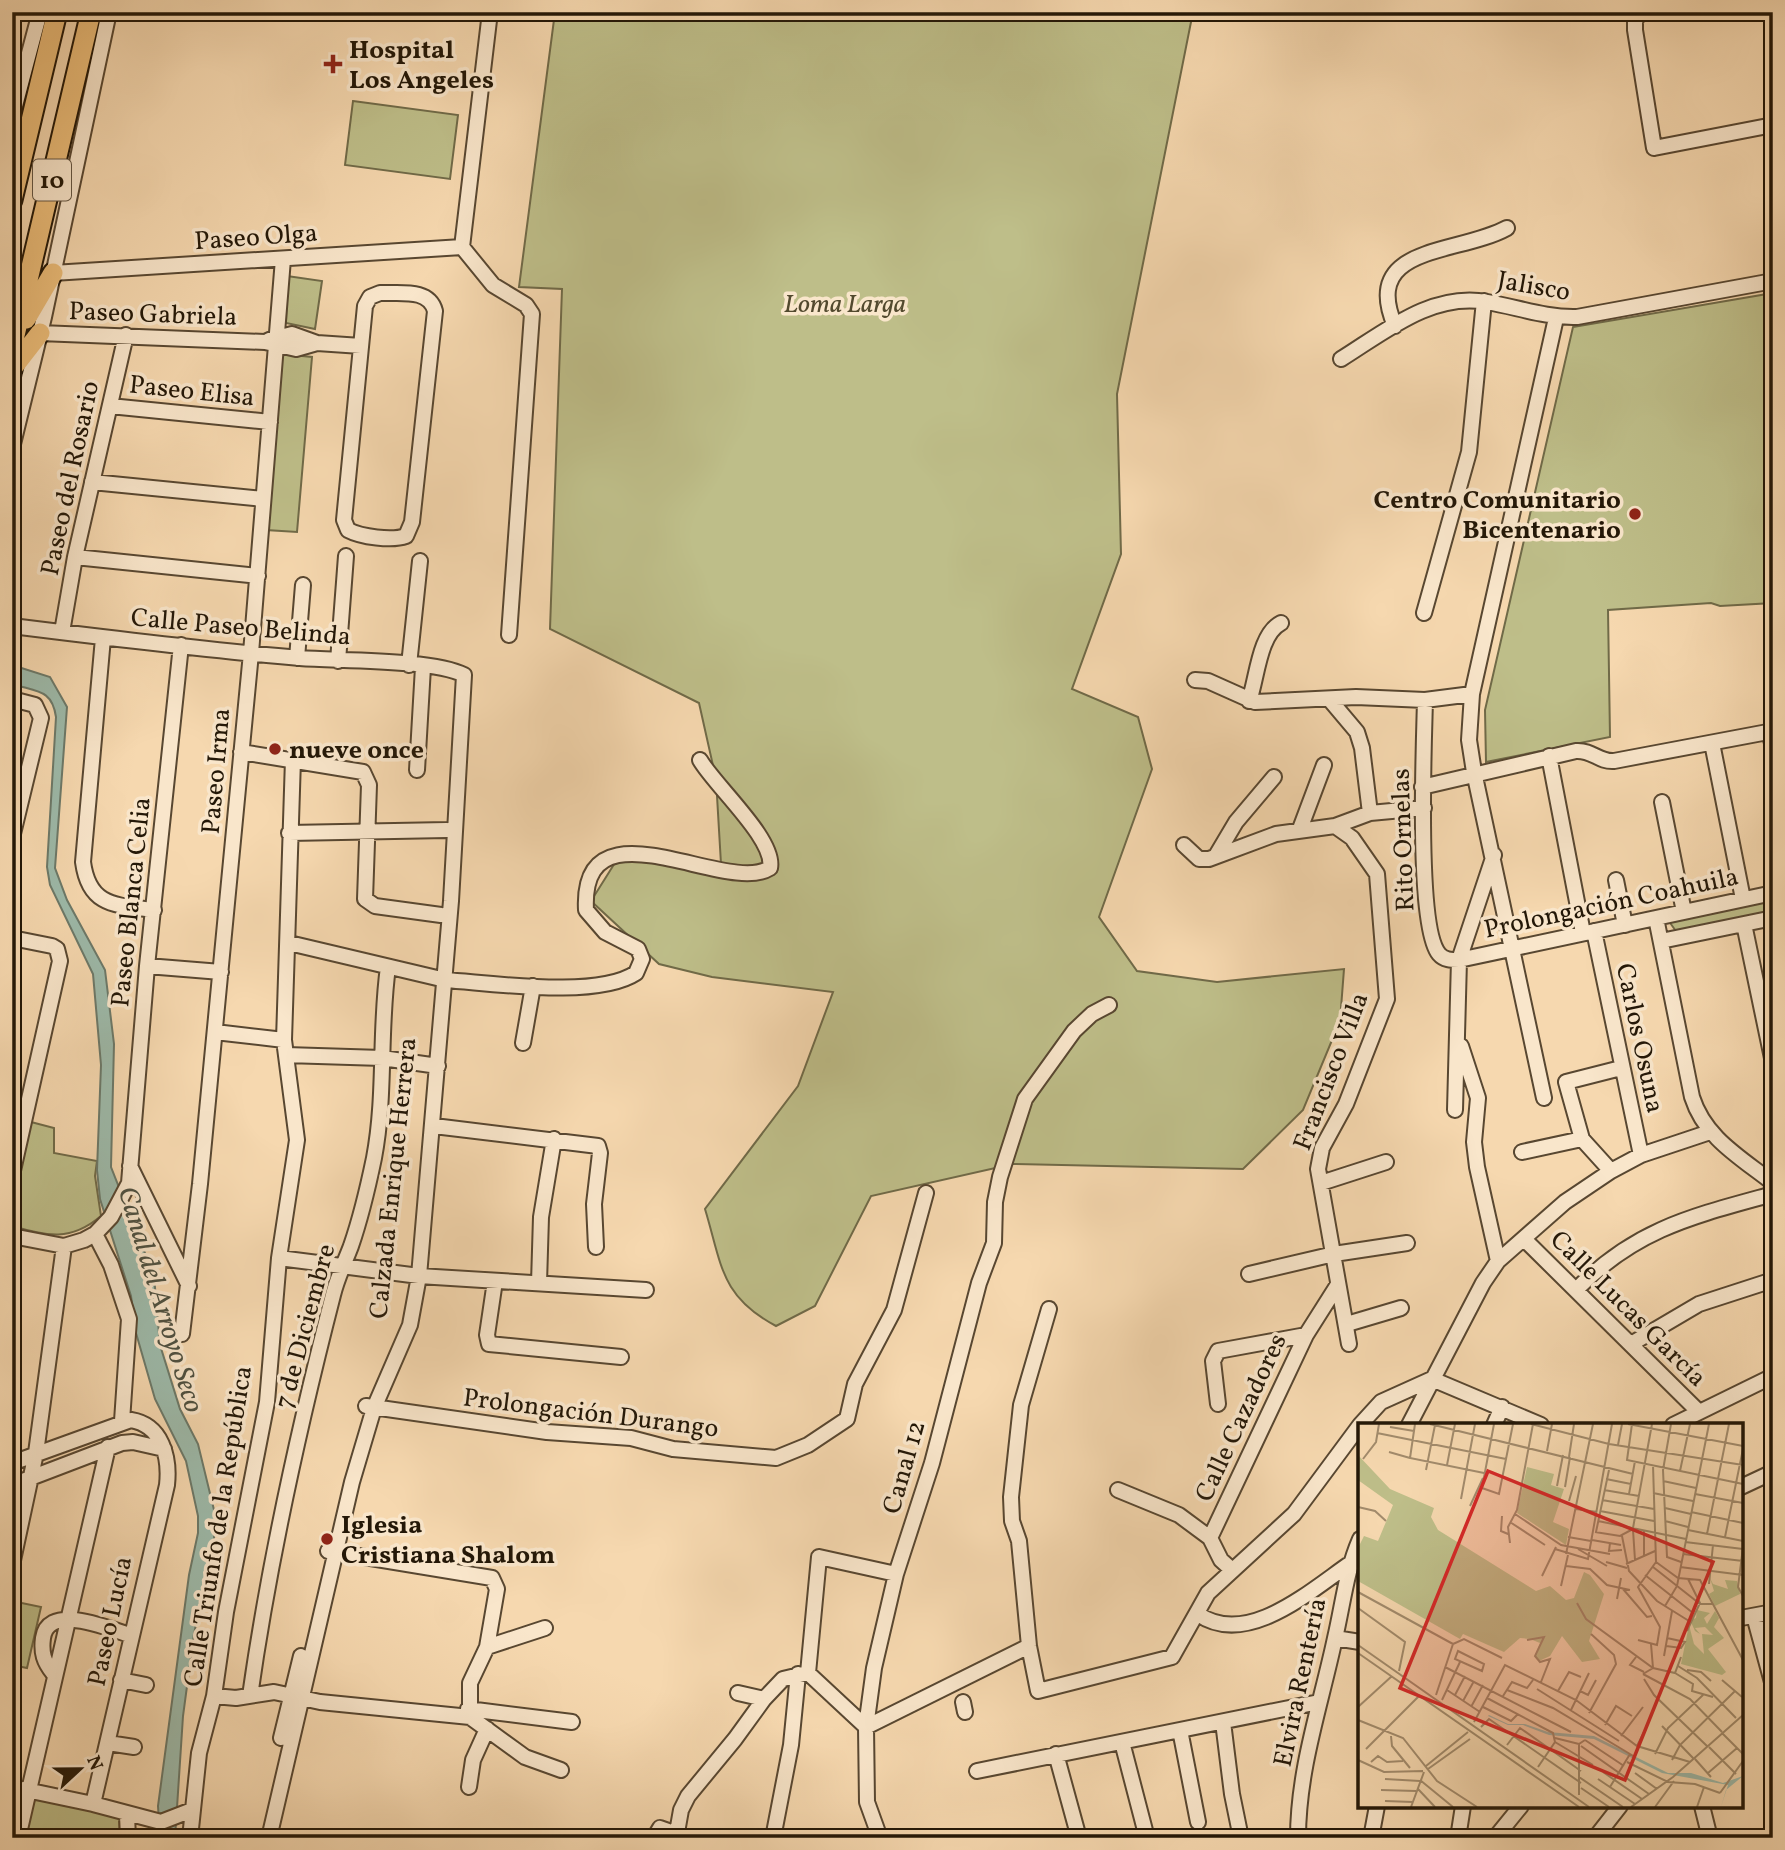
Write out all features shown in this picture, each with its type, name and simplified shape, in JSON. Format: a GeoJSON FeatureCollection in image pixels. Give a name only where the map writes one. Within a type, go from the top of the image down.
{"type":"FeatureCollection","features":[{"type":"Feature","properties":{"kind":"highway"},"geometry":{"type":"LineString","coordinates":[[44,66],[45,12]]}},
{"type":"Feature","properties":{"kind":"highway","name":"10"},"geometry":{"type":"LineString","coordinates":[[12,200],[57,12]]}},
{"type":"Feature","properties":{"kind":"highway","name":"10"},"geometry":{"type":"LineString","coordinates":[[13,345],[91,12]]}},
{"type":"Feature","properties":{"kind":"highway"},"geometry":{"type":"LineString","coordinates":[[13,345],[53,273]]}},
{"type":"Feature","properties":{"kind":"highway"},"geometry":{"type":"LineString","coordinates":[[12,369],[40,333]]}},
{"type":"Feature","properties":{"kind":"street"},"geometry":{"type":"LineString","coordinates":[[12,117],[40,12]]}},
{"type":"Feature","properties":{"kind":"street"},"geometry":{"type":"LineString","coordinates":[[12,448],[40,333],[109,12]]}},
{"type":"Feature","properties":{"kind":"street"},"geometry":{"type":"LineString","coordinates":[[490,12],[462,247],[493,285],[526,305],[532,319],[509,635]]}},
{"type":"Feature","properties":{"kind":"street"},"geometry":{"type":"LineString","coordinates":[[1639,14],[1636,38],[1654,148],[1773,125]]}},
{"type":"Feature","properties":{"kind":"street"},"geometry":{"type":"LineString","coordinates":[[1395,326],[1388,308],[1386,286],[1400,266],[1507,228]]}},
{"type":"Feature","properties":{"kind":"street","name":"Paseo Olga"},"geometry":{"type":"LineString","coordinates":[[53,273],[462,247]]}},
{"type":"Feature","properties":{"kind":"street","name":"Paseo Irma"},"geometry":{"type":"LineString","coordinates":[[182,1334],[190,1287],[251,653],[270,422],[273,341],[283,259]]}},
{"type":"Feature","properties":{"kind":"street","name":"Jalisco"},"geometry":{"type":"LineString","coordinates":[[1341,359],[1420,311],[1447,301],[1484,301],[1556,318],[1616,312],[1773,281]]}},
{"type":"Feature","properties":{"kind":"street"},"geometry":{"type":"LineString","coordinates":[[373,295],[421,295],[432,301],[435,316],[412,522],[403,538],[357,534],[345,526],[360,346],[365,306],[373,295]]}},
{"type":"Feature","properties":{"kind":"street"},"geometry":{"type":"LineString","coordinates":[[1424,613],[1469,452],[1484,301]]}},
{"type":"Feature","properties":{"kind":"street"},"geometry":{"type":"LineString","coordinates":[[1543,1092],[1469,740],[1472,694],[1556,318]]}},
{"type":"Feature","properties":{"kind":"street","name":"Paseo Gabriela"},"geometry":{"type":"LineString","coordinates":[[40,333],[273,341],[303,349],[317,343],[360,346]]}},
{"type":"Feature","properties":{"kind":"street","name":"Paseo del Rosario"},"geometry":{"type":"LineString","coordinates":[[62,632],[75,557],[126,335]]}},
{"type":"Feature","properties":{"kind":"street","name":"Paseo Elisa"},"geometry":{"type":"LineString","coordinates":[[110,406],[270,422]]}},
{"type":"Feature","properties":{"kind":"street"},"geometry":{"type":"LineString","coordinates":[[92,482],[263,499]]}},
{"type":"Feature","properties":{"kind":"street"},"geometry":{"type":"LineString","coordinates":[[338,661],[346,556]]}},
{"type":"Feature","properties":{"kind":"street"},"geometry":{"type":"LineString","coordinates":[[75,557],[258,576]]}},
{"type":"Feature","properties":{"kind":"street"},"geometry":{"type":"LineString","coordinates":[[417,770],[416,666],[420,561]]}},
{"type":"Feature","properties":{"kind":"street"},"geometry":{"type":"LineString","coordinates":[[298,658],[303,586]]}},
{"type":"Feature","properties":{"kind":"street"},"geometry":{"type":"LineString","coordinates":[[1249,701],[1265,645],[1273,629],[1281,623]]}},
{"type":"Feature","properties":{"kind":"street","name":"Calle Paseo Belinda"},"geometry":{"type":"LineString","coordinates":[[12,625],[103,638],[298,658],[416,666],[461,673]]}},
{"type":"Feature","properties":{"kind":"street"},"geometry":{"type":"LineString","coordinates":[[103,638],[83,862],[85,878],[89,888],[104,901],[154,910]]}},
{"type":"Feature","properties":{"kind":"street","name":"Paseo Blanca Celia"},"geometry":{"type":"LineString","coordinates":[[98,1231],[119,1205],[129,1183],[147,966],[181,645]]}},
{"type":"Feature","properties":{"kind":"street","name":"Calzada Enrique Herrera"},"geometry":{"type":"LineString","coordinates":[[441,979],[441,915],[461,673]]}},
{"type":"Feature","properties":{"kind":"street","name":"Calzada Enrique Herrera"},"geometry":{"type":"LineString","coordinates":[[259,1838],[370,1407],[410,1325],[441,979],[461,673]]}},
{"type":"Feature","properties":{"kind":"street"},"geometry":{"type":"LineString","coordinates":[[1195,680],[1208,681],[1249,701],[1356,697],[1425,700],[1472,694]]}},
{"type":"Feature","properties":{"kind":"street"},"geometry":{"type":"LineString","coordinates":[[12,699],[34,705],[41,718],[12,838]]}},
{"type":"Feature","properties":{"kind":"street"},"geometry":{"type":"LineString","coordinates":[[1329,700],[1357,733],[1363,748],[1370,813]]}},
{"type":"Feature","properties":{"kind":"street","name":"Rito Ornelas"},"geometry":{"type":"LineString","coordinates":[[1425,700],[1423,872],[1433,940],[1441,957],[1459,960]]}},
{"type":"Feature","properties":{"kind":"street"},"geometry":{"type":"LineString","coordinates":[[1422,787],[1474,772],[1588,751],[1602,761],[1609,762],[1771,731],[1773,747]]}},
{"type":"Feature","properties":{"kind":"street"},"geometry":{"type":"LineString","coordinates":[[1712,743],[1743,899]]}},
{"type":"Feature","properties":{"kind":"street"},"geometry":{"type":"LineString","coordinates":[[241,752],[363,772],[369,785],[365,899],[375,906],[441,915]]}},
{"type":"Feature","properties":{"kind":"street","name":"Carlos Osuna"},"geometry":{"type":"LineString","coordinates":[[1549,757],[1641,1155]]}},
{"type":"Feature","properties":{"kind":"street","name":"Calle Triunfo de la República"},"geometry":{"type":"LineString","coordinates":[[190,1838],[187,1813],[198,1753],[214,1696],[226,1612],[267,1402],[279,1258],[297,1140],[285,1048],[293,759]]}},
{"type":"Feature","properties":{"kind":"street"},"geometry":{"type":"LineString","coordinates":[[289,943],[441,979],[533,986],[581,986],[629,977],[636,973],[641,954],[631,944],[604,932],[586,910],[587,880],[603,862],[628,854],[740,872],[761,873],[771,868],[770,857],[758,834],[700,760]]}},
{"type":"Feature","properties":{"kind":"street"},"geometry":{"type":"LineString","coordinates":[[1300,829],[1324,765]]}},
{"type":"Feature","properties":{"kind":"street"},"geometry":{"type":"LineString","coordinates":[[1217,854],[1237,822],[1274,777]]}},
{"type":"Feature","properties":{"kind":"street"},"geometry":{"type":"LineString","coordinates":[[1662,802],[1684,912]]}},
{"type":"Feature","properties":{"kind":"street"},"geometry":{"type":"LineString","coordinates":[[1184,845],[1199,859],[1300,829],[1335,826],[1370,813],[1424,808]]}},
{"type":"Feature","properties":{"kind":"street","name":"Francisco Villa"},"geometry":{"type":"LineString","coordinates":[[1321,1183],[1318,1168],[1322,1148],[1346,1104],[1387,999],[1377,874],[1352,838],[1335,826]]}},
{"type":"Feature","properties":{"kind":"street"},"geometry":{"type":"LineString","coordinates":[[289,833],[447,830]]}},
{"type":"Feature","properties":{"kind":"street"},"geometry":{"type":"LineString","coordinates":[[1455,1110],[1459,960],[1494,854]]}},
{"type":"Feature","properties":{"kind":"street"},"geometry":{"type":"LineString","coordinates":[[1616,880],[1625,925]]}},
{"type":"Feature","properties":{"kind":"street","name":"Prolongación Coahuila"},"geometry":{"type":"LineString","coordinates":[[1459,960],[1773,893]]}},
{"type":"Feature","properties":{"kind":"street"},"geometry":{"type":"LineString","coordinates":[[1656,918],[1692,1097],[1700,1120],[1710,1132],[1773,1183]]}},
{"type":"Feature","properties":{"kind":"street"},"geometry":{"type":"LineString","coordinates":[[1661,941],[1773,918]]}},
{"type":"Feature","properties":{"kind":"street"},"geometry":{"type":"LineString","coordinates":[[1744,924],[1773,1063]]}},
{"type":"Feature","properties":{"kind":"street"},"geometry":{"type":"LineString","coordinates":[[12,937],[52,946],[57,949],[60,961],[12,1175]]}},
{"type":"Feature","properties":{"kind":"street"},"geometry":{"type":"LineString","coordinates":[[147,966],[221,972]]}},
{"type":"Feature","properties":{"kind":"street","name":"7 de Diciembre"},"geometry":{"type":"LineString","coordinates":[[250,1696],[259,1631],[322,1338],[341,1268],[351,1247],[373,1160],[382,1095],[384,995],[388,967]]}},
{"type":"Feature","properties":{"kind":"street"},"geometry":{"type":"LineString","coordinates":[[523,1043],[533,986]]}},
{"type":"Feature","properties":{"kind":"street","name":"Canal 12"},"geometry":{"type":"LineString","coordinates":[[880,1838],[867,1802],[866,1727],[874,1668],[896,1574],[932,1463],[979,1283],[994,1244],[995,1202],[1019,1113],[1074,1031],[1092,1014],[1109,1005]]}},
{"type":"Feature","properties":{"kind":"street"},"geometry":{"type":"LineString","coordinates":[[215,1032],[285,1048],[434,1066]]}},
{"type":"Feature","properties":{"kind":"street"},"geometry":{"type":"LineString","coordinates":[[1458,1039],[1478,1098],[1474,1142],[1477,1167],[1498,1261]]}},
{"type":"Feature","properties":{"kind":"street","name":"Calzada Enrique Herrera"},"geometry":{"type":"LineString","coordinates":[[415,1275],[434,1126],[434,1066]]}},
{"type":"Feature","properties":{"kind":"street"},"geometry":{"type":"LineString","coordinates":[[1611,1171],[1582,1139],[1566,1082],[1621,1068]]}},
{"type":"Feature","properties":{"kind":"street"},"geometry":{"type":"LineString","coordinates":[[434,1126],[597,1146],[600,1153],[594,1204],[596,1247]]}},
{"type":"Feature","properties":{"kind":"street"},"geometry":{"type":"LineString","coordinates":[[1410,1423],[1498,1261],[1565,1202],[1611,1171],[1641,1155],[1710,1132]]}},
{"type":"Feature","properties":{"kind":"street"},"geometry":{"type":"LineString","coordinates":[[539,1283],[542,1204],[554,1139]]}},
{"type":"Feature","properties":{"kind":"street"},"geometry":{"type":"LineString","coordinates":[[1522,1152],[1582,1139]]}},
{"type":"Feature","properties":{"kind":"street"},"geometry":{"type":"LineString","coordinates":[[1349,1344],[1321,1183],[1386,1162]]}},
{"type":"Feature","properties":{"kind":"street"},"geometry":{"type":"LineString","coordinates":[[129,1165],[190,1287]]}},
{"type":"Feature","properties":{"kind":"street","name":"Prolongación Durango"},"geometry":{"type":"LineString","coordinates":[[370,1407],[547,1432],[631,1438],[673,1449],[776,1458],[808,1445],[847,1419],[855,1384],[894,1310],[926,1193]]}},
{"type":"Feature","properties":{"kind":"street"},"geometry":{"type":"LineString","coordinates":[[1576,1290],[1602,1263],[1650,1233],[1689,1217],[1773,1194]]}},
{"type":"Feature","properties":{"kind":"street"},"geometry":{"type":"LineString","coordinates":[[12,1236],[64,1246],[98,1231],[129,1319],[122,1421]]}},
{"type":"Feature","properties":{"kind":"street","name":"Calle Lucas García"},"geometry":{"type":"LineString","coordinates":[[1524,1239],[1699,1412]]}},
{"type":"Feature","properties":{"kind":"street"},"geometry":{"type":"LineString","coordinates":[[1249,1274],[1334,1254],[1407,1243]]}},
{"type":"Feature","properties":{"kind":"street"},"geometry":{"type":"LineString","coordinates":[[12,1565],[36,1453],[64,1246]]}},
{"type":"Feature","properties":{"kind":"street"},"geometry":{"type":"LineString","coordinates":[[279,1258],[341,1268],[415,1275],[646,1290]]}},
{"type":"Feature","properties":{"kind":"street"},"geometry":{"type":"LineString","coordinates":[[1630,1344],[1699,1304],[1773,1280]]}},
{"type":"Feature","properties":{"kind":"street"},"geometry":{"type":"LineString","coordinates":[[495,1281],[489,1344],[621,1357]]}},
{"type":"Feature","properties":{"kind":"street","name":"Calle Cazadores"},"geometry":{"type":"LineString","coordinates":[[1231,1570],[1221,1560],[1210,1538],[1306,1335],[1337,1286]]}},
{"type":"Feature","properties":{"kind":"street"},"geometry":{"type":"LineString","coordinates":[[1347,1324],[1401,1308]]}},
{"type":"Feature","properties":{"kind":"street"},"geometry":{"type":"LineString","coordinates":[[1049,1309],[1021,1405],[1014,1457],[1011,1517],[1013,1533],[1019,1541],[1029,1646],[1038,1691],[1172,1657],[1208,1593],[1294,1514],[1358,1428]]}},
{"type":"Feature","properties":{"kind":"street"},"geometry":{"type":"LineString","coordinates":[[1218,1404],[1213,1361],[1218,1351],[1306,1335]]}},
{"type":"Feature","properties":{"kind":"street"},"geometry":{"type":"LineString","coordinates":[[1677,1423],[1773,1376]]}},
{"type":"Feature","properties":{"kind":"street"},"geometry":{"type":"LineString","coordinates":[[1362,1423],[1381,1402],[1432,1379],[1537,1423]]}},
{"type":"Feature","properties":{"kind":"street"},"geometry":{"type":"LineString","coordinates":[[1495,1423],[1502,1407]]}},
{"type":"Feature","properties":{"kind":"street"},"geometry":{"type":"LineString","coordinates":[[12,1463],[122,1421],[143,1422],[153,1428],[164,1449]]}},
{"type":"Feature","properties":{"kind":"street"},"geometry":{"type":"LineString","coordinates":[[12,1485],[108,1447],[133,1442],[164,1449]]}},
{"type":"Feature","properties":{"kind":"street"},"geometry":{"type":"LineString","coordinates":[[69,1619],[108,1447]]}},
{"type":"Feature","properties":{"kind":"street","name":"Paseo Lucía"},"geometry":{"type":"LineString","coordinates":[[93,1804],[130,1635],[167,1485],[168,1460],[164,1449]]}},
{"type":"Feature","properties":{"kind":"street"},"geometry":{"type":"LineString","coordinates":[[1743,1486],[1773,1472]]}},
{"type":"Feature","properties":{"kind":"street"},"geometry":{"type":"LineString","coordinates":[[1118,1490],[1179,1515],[1210,1538]]}},
{"type":"Feature","properties":{"kind":"street","name":"Elvira Rentería"},"geometry":{"type":"LineString","coordinates":[[1298,1838],[1301,1781],[1335,1638],[1348,1565],[1358,1543]]}},
{"type":"Feature","properties":{"kind":"street"},"geometry":{"type":"LineString","coordinates":[[332,1551],[477,1573],[492,1578],[496,1583],[487,1647],[470,1683],[469,1713]]}},
{"type":"Feature","properties":{"kind":"street"},"geometry":{"type":"LineString","coordinates":[[774,1838],[803,1674],[819,1557],[896,1574]]}},
{"type":"Feature","properties":{"kind":"street"},"geometry":{"type":"LineString","coordinates":[[1198,1614],[1218,1625],[1245,1624],[1296,1600],[1348,1565]]}},
{"type":"Feature","properties":{"kind":"street"},"geometry":{"type":"LineString","coordinates":[[1773,1612],[1748,1617],[1773,1685]]}},
{"type":"Feature","properties":{"kind":"street"},"geometry":{"type":"LineString","coordinates":[[18,1838],[53,1673],[43,1655],[44,1631],[55,1621],[69,1619],[130,1635]]}},
{"type":"Feature","properties":{"kind":"street"},"geometry":{"type":"LineString","coordinates":[[487,1647],[545,1628]]}},
{"type":"Feature","properties":{"kind":"street"},"geometry":{"type":"LineString","coordinates":[[1335,1638],[1358,1643]]}},
{"type":"Feature","properties":{"kind":"street"},"geometry":{"type":"LineString","coordinates":[[803,1674],[866,1727],[1029,1646]]}},
{"type":"Feature","properties":{"kind":"street"},"geometry":{"type":"LineString","coordinates":[[656,1834],[665,1828],[676,1836],[681,1810],[688,1796],[735,1740],[764,1699],[783,1679],[803,1674]]}},
{"type":"Feature","properties":{"kind":"street"},"geometry":{"type":"LineString","coordinates":[[121,1680],[145,1685]]}},
{"type":"Feature","properties":{"kind":"street"},"geometry":{"type":"LineString","coordinates":[[214,1696],[250,1696],[274,1692],[572,1722]]}},
{"type":"Feature","properties":{"kind":"street"},"geometry":{"type":"LineString","coordinates":[[738,1693],[764,1699]]}},
{"type":"Feature","properties":{"kind":"street","name":"Calzada Enrique Herrera"},"geometry":{"type":"LineString","coordinates":[[269,1838],[296,1696]]}},
{"type":"Feature","properties":{"kind":"street"},"geometry":{"type":"LineString","coordinates":[[977,1771],[1319,1702]]}},
{"type":"Feature","properties":{"kind":"street"},"geometry":{"type":"LineString","coordinates":[[469,1713],[525,1757],[561,1770]]}},
{"type":"Feature","properties":{"kind":"street"},"geometry":{"type":"LineString","coordinates":[[1223,1722],[1232,1794],[1241,1838]]}},
{"type":"Feature","properties":{"kind":"street"},"geometry":{"type":"LineString","coordinates":[[469,1787],[473,1760],[487,1729]]}},
{"type":"Feature","properties":{"kind":"street"},"geometry":{"type":"LineString","coordinates":[[1180,1730],[1198,1822]]}},
{"type":"Feature","properties":{"kind":"street"},"geometry":{"type":"LineString","coordinates":[[107,1742],[134,1747]]}},
{"type":"Feature","properties":{"kind":"street"},"geometry":{"type":"LineString","coordinates":[[1122,1742],[1147,1838]]}},
{"type":"Feature","properties":{"kind":"street"},"geometry":{"type":"LineString","coordinates":[[1056,1754],[1079,1838]]}},
{"type":"Feature","properties":{"kind":"street"},"geometry":{"type":"LineString","coordinates":[[12,1787],[161,1822],[187,1813]]}},
{"type":"Feature","properties":{"kind":"street"},"geometry":{"type":"LineString","coordinates":[[1371,1838],[1377,1808]]}},
{"type":"Feature","properties":{"kind":"street"},"geometry":{"type":"LineString","coordinates":[[1458,1838],[1464,1808]]}},
{"type":"Feature","properties":{"kind":"street"},"geometry":{"type":"LineString","coordinates":[[1495,1838],[1519,1808]]}},
{"type":"Feature","properties":{"kind":"street"},"geometry":{"type":"LineString","coordinates":[[1595,1838],[1618,1808]]}},
{"type":"Feature","properties":{"kind":"street"},"geometry":{"type":"LineString","coordinates":[[1702,1808],[1710,1838]]}},
{"type":"Feature","properties":{"kind":"street"},"geometry":{"type":"LineString","coordinates":[[127,1815],[128,1838]]}},
{"type":"Feature","properties":{"kind":"green space","name":"Loma Larga"},"geometry":{"type":"Polygon","coordinates":[[[555,12],[1193,12],[1117,394],[1121,554],[1072,689],[1138,717],[1152,769],[1099,917],[1137,971],[1217,982],[1344,969],[1340,1021],[1303,1110],[1243,1169],[1013,1164],[871,1196],[815,1306],[776,1326],[758,1315],[733,1291],[720,1263],[705,1209],[798,1086],[833,992],[712,977],[659,964],[591,901],[618,858],[721,864],[716,779],[699,703],[550,629],[562,289],[519,287],[555,12]]]}},
{"type":"Feature","properties":{"kind":"green space"},"geometry":{"type":"Polygon","coordinates":[[[353,101],[458,115],[450,179],[345,165],[353,101]]]}},
{"type":"Feature","properties":{"kind":"green space"},"geometry":{"type":"Polygon","coordinates":[[[287,276],[322,281],[315,329],[286,323],[287,276]]]}},
{"type":"Feature","properties":{"kind":"green space"},"geometry":{"type":"Polygon","coordinates":[[[1773,293],[1773,603],[1720,606],[1711,603],[1608,610],[1610,737],[1486,762],[1485,710],[1573,327],[1773,293]]]}},
{"type":"Feature","properties":{"kind":"green space"},"geometry":{"type":"Polygon","coordinates":[[[282,354],[312,357],[297,532],[266,530],[282,354]]]}},
{"type":"Feature","properties":{"kind":"green space"},"geometry":{"type":"Polygon","coordinates":[[[1773,897],[1773,916],[1678,934],[1668,920],[1773,897]]]}},
{"type":"Feature","properties":{"kind":"green space"},"geometry":{"type":"Polygon","coordinates":[[[31,1122],[54,1128],[54,1153],[97,1161],[95,1176],[101,1216],[79,1230],[48,1234],[12,1226],[12,1201],[31,1122]]]}},
{"type":"Feature","properties":{"kind":"green space"},"geometry":{"type":"Polygon","coordinates":[[[12,1601],[41,1607],[27,1668],[12,1665],[12,1601]]]}},
{"type":"Feature","properties":{"kind":"green space"},"geometry":{"type":"Polygon","coordinates":[[[34,1797],[119,1815],[120,1838],[23,1838],[34,1797]]]}},
{"type":"Feature","properties":{"kind":"shaded area"},"geometry":{"type":"Polygon","coordinates":[[[12,665],[50,677],[67,707],[55,868],[67,900],[105,970],[114,1044],[111,1167],[154,1276],[160,1345],[180,1409],[198,1444],[215,1514],[214,1539],[194,1634],[183,1716],[175,1838],[160,1838],[158,1806],[189,1575],[198,1533],[198,1516],[186,1461],[155,1399],[136,1333],[131,1296],[100,1199],[97,1170],[101,1065],[93,974],[50,885],[47,867],[56,717],[47,696],[12,684],[12,665]]]}},
{"type":"Feature","properties":{"kind":"place","name":"Hospital Los Angeles"},"geometry":{"type":"Point","coordinates":[333,64]}},
{"type":"Feature","properties":{"kind":"place","name":"Centro Comunitario Bicentenario"},"geometry":{"type":"Point","coordinates":[1635,514]}},
{"type":"Feature","properties":{"kind":"place","name":"nueve once"},"geometry":{"type":"Point","coordinates":[275,749]}},
{"type":"Feature","properties":{"kind":"place","name":"Iglesia Cristiana Shalom"},"geometry":{"type":"Point","coordinates":[327,1539]}},
{"type":"Feature","properties":{"kind":"water label","name":"Canal del Arroyo Seco"},"geometry":{"type":"Point","coordinates":[162,1299]}}]}
